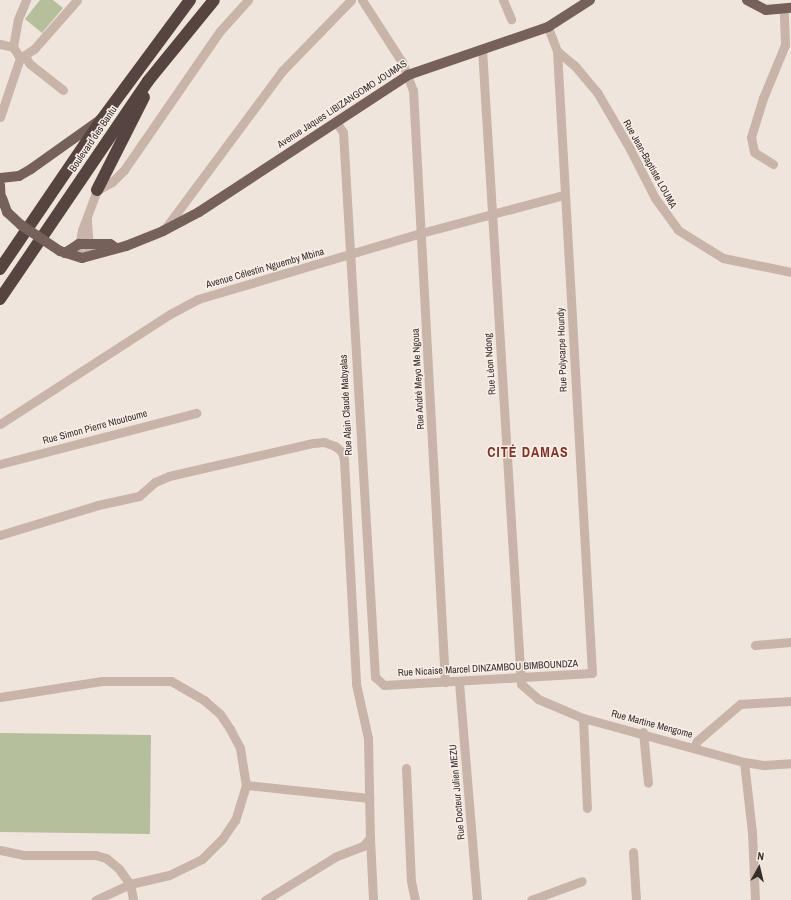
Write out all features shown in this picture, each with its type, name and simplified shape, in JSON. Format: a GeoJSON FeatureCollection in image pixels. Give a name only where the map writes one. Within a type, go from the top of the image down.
{"type":"FeatureCollection","features":[{"type":"Feature","properties":{"kind":"highway","name":"Boulevard des Bantu"},"geometry":{"type":"LineString","coordinates":[[0,268],[102,119],[190,0]]}},
{"type":"Feature","properties":{"kind":"highway","name":"Boulevard des Bantu"},"geometry":{"type":"LineString","coordinates":[[0,299],[148,81],[214,0]]}},
{"type":"Feature","properties":{"kind":"highway"},"geometry":{"type":"LineString","coordinates":[[97,190],[148,90],[148,81]]}},
{"type":"Feature","properties":{"kind":"main road","name":"Avenue Jaques LIBIZANGOMO JOUMAS"},"geometry":{"type":"LineString","coordinates":[[80,258],[116,248],[163,231],[198,212],[408,74],[548,27],[590,0]]}},
{"type":"Feature","properties":{"kind":"main road"},"geometry":{"type":"LineString","coordinates":[[747,0],[766,10],[787,9]]}},
{"type":"Feature","properties":{"kind":"main road"},"geometry":{"type":"LineString","coordinates":[[0,178],[19,176],[102,119]]}},
{"type":"Feature","properties":{"kind":"main road"},"geometry":{"type":"LineString","coordinates":[[0,185],[1,202],[5,209],[17,222],[62,252],[80,258]]}},
{"type":"Feature","properties":{"kind":"main road"},"geometry":{"type":"LineString","coordinates":[[0,217],[17,222]]}},
{"type":"Feature","properties":{"kind":"main road"},"geometry":{"type":"LineString","coordinates":[[62,252],[84,243],[110,244],[116,248]]}},
{"type":"Feature","properties":{"kind":"street"},"geometry":{"type":"LineString","coordinates":[[13,47],[18,19],[26,0]]}},
{"type":"Feature","properties":{"kind":"street"},"geometry":{"type":"LineString","coordinates":[[0,117],[22,57],[77,0]]}},
{"type":"Feature","properties":{"kind":"street"},"geometry":{"type":"LineString","coordinates":[[80,258],[89,251],[84,243],[86,220],[97,190],[112,182],[124,170],[220,31],[248,0]]}},
{"type":"Feature","properties":{"kind":"street"},"geometry":{"type":"LineString","coordinates":[[163,231],[282,71],[351,0]]}},
{"type":"Feature","properties":{"kind":"street","name":"Rue André Meyo Me Ngoua"},"geometry":{"type":"LineString","coordinates":[[362,0],[408,74],[413,90],[445,682]]}},
{"type":"Feature","properties":{"kind":"street"},"geometry":{"type":"LineString","coordinates":[[503,0],[511,19]]}},
{"type":"Feature","properties":{"kind":"street"},"geometry":{"type":"LineString","coordinates":[[773,164],[754,152],[751,137],[763,98],[785,45],[787,9]]}},
{"type":"Feature","properties":{"kind":"street","name":"Rue Polycarpe Houndy"},"geometry":{"type":"LineString","coordinates":[[548,27],[557,51],[592,673]]}},
{"type":"Feature","properties":{"kind":"street"},"geometry":{"type":"LineString","coordinates":[[0,44],[13,47],[22,57],[62,90]]}},
{"type":"Feature","properties":{"kind":"street","name":"Rue Léon Ndong"},"geometry":{"type":"LineString","coordinates":[[482,49],[520,678]]}},
{"type":"Feature","properties":{"kind":"street","name":"Rue Jean-Baptiste LOUMA"},"geometry":{"type":"LineString","coordinates":[[557,51],[576,66],[596,92],[630,149],[655,198],[678,230],[723,258],[791,272]]}},
{"type":"Feature","properties":{"kind":"street","name":"Rue Alain Claude Mabyalas"},"geometry":{"type":"LineString","coordinates":[[336,122],[342,132],[348,255],[375,677],[384,684]]}},
{"type":"Feature","properties":{"kind":"street"},"geometry":{"type":"LineString","coordinates":[[111,165],[124,170]]}},
{"type":"Feature","properties":{"kind":"street","name":"Avenue Célestin Nguemby Mbina"},"geometry":{"type":"LineString","coordinates":[[0,424],[189,303],[421,233],[564,195]]}},
{"type":"Feature","properties":{"kind":"street","name":"Rue Simon Pierre Ntoutoume"},"geometry":{"type":"LineString","coordinates":[[0,464],[196,413]]}},
{"type":"Feature","properties":{"kind":"street"},"geometry":{"type":"LineString","coordinates":[[0,535],[98,505],[139,496],[155,482],[169,476],[312,443],[324,442],[335,446],[342,452],[344,460],[356,684],[368,738],[372,900]]}},
{"type":"Feature","properties":{"kind":"street"},"geometry":{"type":"LineString","coordinates":[[755,645],[791,642]]}},
{"type":"Feature","properties":{"kind":"street","name":"Rue Nicaise Marcel DINZAMBOU BIMBOUNDZA"},"geometry":{"type":"LineString","coordinates":[[384,684],[459,682],[592,673]]}},
{"type":"Feature","properties":{"kind":"street","name":"Rue Martine Mengome"},"geometry":{"type":"LineString","coordinates":[[520,678],[521,684],[532,695],[583,718],[643,732],[744,762],[791,764]]}},
{"type":"Feature","properties":{"kind":"street"},"geometry":{"type":"LineString","coordinates":[[0,696],[102,681],[171,681],[220,714],[240,748],[246,785],[235,820],[222,839],[202,859],[169,875],[130,884],[96,900]]}},
{"type":"Feature","properties":{"kind":"street","name":"Rue Docteur Julien MEZU"},"geometry":{"type":"LineString","coordinates":[[459,682],[474,900]]}},
{"type":"Feature","properties":{"kind":"street"},"geometry":{"type":"LineString","coordinates":[[694,747],[697,741],[714,729],[740,704],[791,701]]}},
{"type":"Feature","properties":{"kind":"street"},"geometry":{"type":"LineString","coordinates":[[583,718],[587,808]]}},
{"type":"Feature","properties":{"kind":"street"},"geometry":{"type":"LineString","coordinates":[[643,732],[648,783]]}},
{"type":"Feature","properties":{"kind":"street"},"geometry":{"type":"LineString","coordinates":[[744,762],[752,832],[755,900]]}},
{"type":"Feature","properties":{"kind":"street"},"geometry":{"type":"LineString","coordinates":[[406,768],[411,881],[415,900]]}},
{"type":"Feature","properties":{"kind":"street"},"geometry":{"type":"LineString","coordinates":[[246,785],[369,798]]}},
{"type":"Feature","properties":{"kind":"street"},"geometry":{"type":"LineString","coordinates":[[265,900],[335,857],[363,846],[370,838]]}},
{"type":"Feature","properties":{"kind":"street"},"geometry":{"type":"LineString","coordinates":[[0,850],[24,855],[95,855],[106,858],[119,869],[130,884],[133,900]]}},
{"type":"Feature","properties":{"kind":"street"},"geometry":{"type":"LineString","coordinates":[[633,852],[636,900]]}},
{"type":"Feature","properties":{"kind":"street"},"geometry":{"type":"LineString","coordinates":[[531,900],[582,881]]}},
{"type":"Feature","properties":{"kind":"green space"},"geometry":{"type":"Polygon","coordinates":[[[40,0],[53,0],[63,8],[42,33],[25,19],[40,0]]]}},
{"type":"Feature","properties":{"kind":"green space"},"geometry":{"type":"Polygon","coordinates":[[[0,733],[151,735],[150,834],[0,832],[0,733]]]}},
{"type":"Feature","properties":{"kind":"district","name":"CITÉ DAMAS"},"geometry":{"type":"Point","coordinates":[528,452]}}]}
